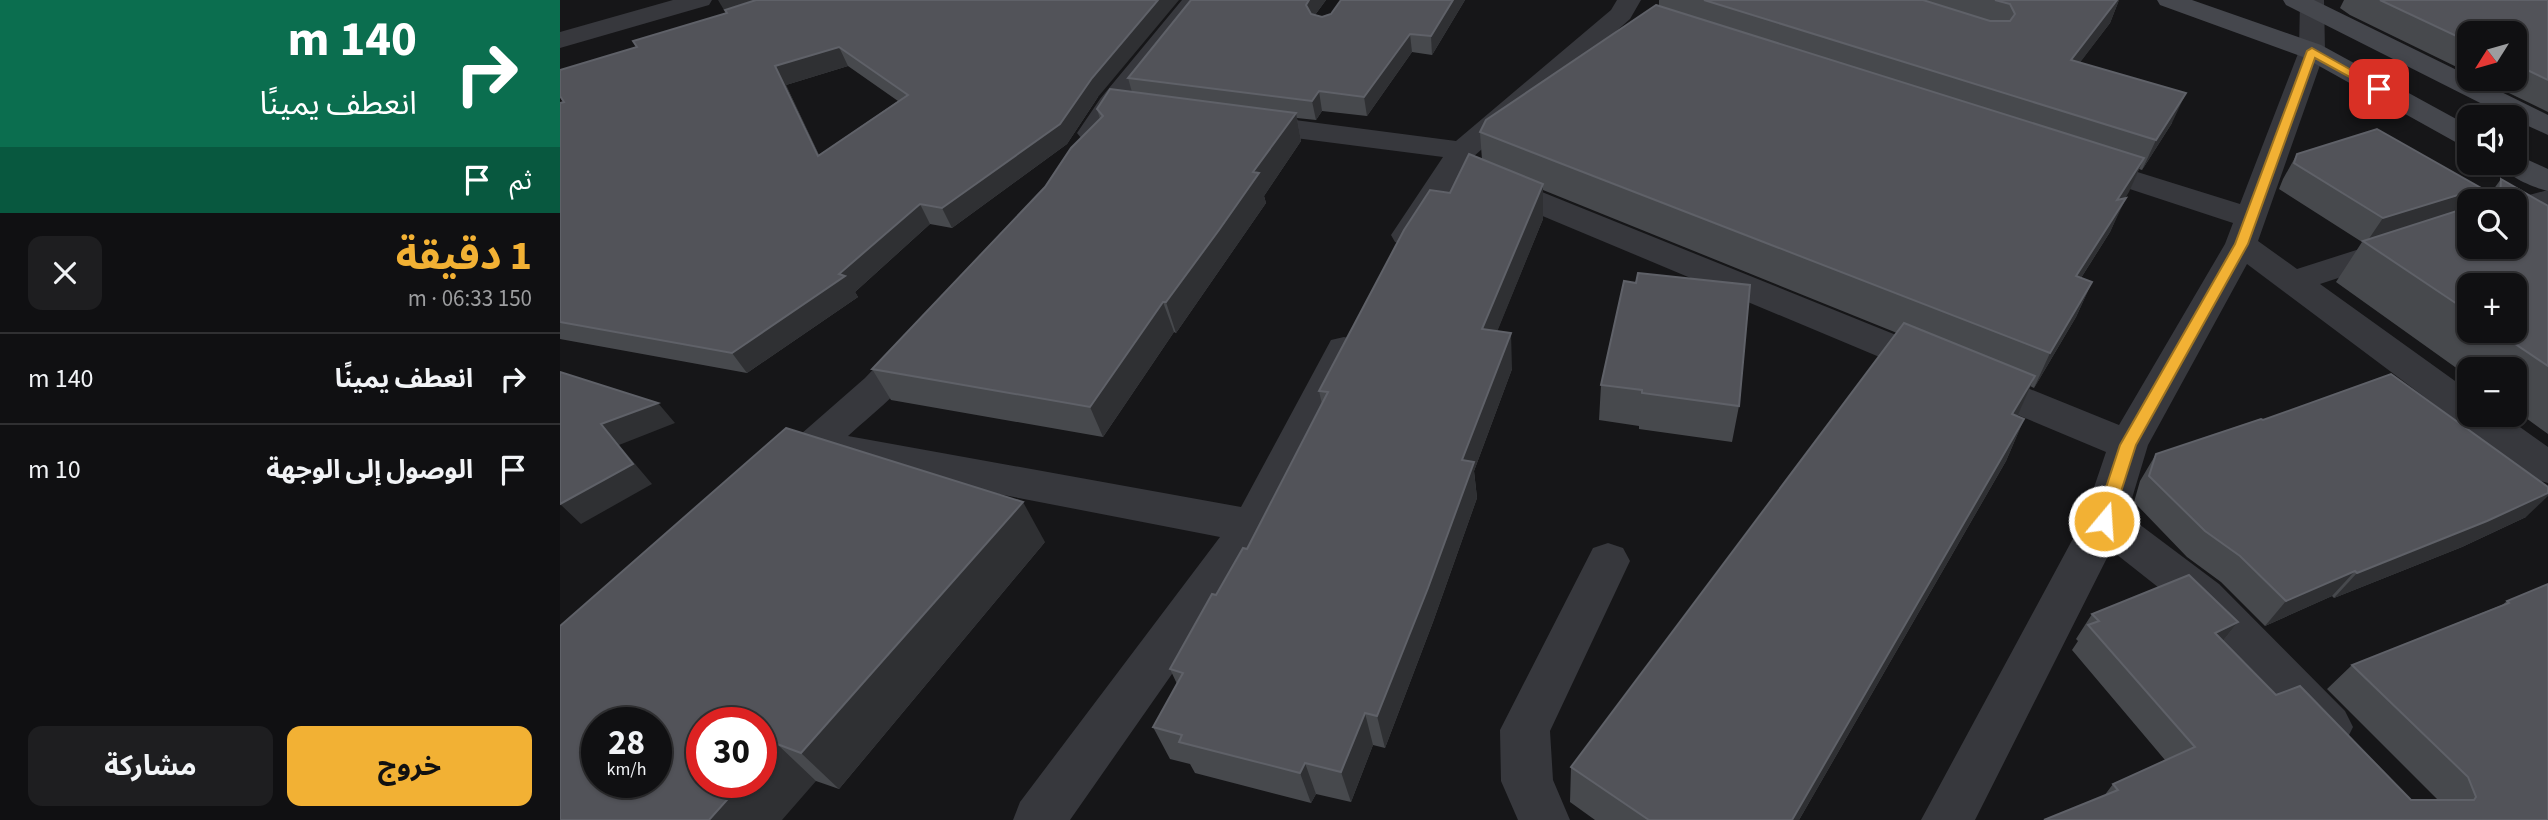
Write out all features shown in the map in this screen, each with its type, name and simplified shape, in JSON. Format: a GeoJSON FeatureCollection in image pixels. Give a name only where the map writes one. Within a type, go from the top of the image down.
{"type":"FeatureCollection","features":[{"type":"Feature","properties":{"kind":"street"},"geometry":{"type":"LineString","coordinates":[[560,40],[700,0]]}},
{"type":"Feature","properties":{"kind":"street"},"geometry":{"type":"LineString","coordinates":[[1073,162],[1124,107],[1195,0]]}},
{"type":"Feature","properties":{"kind":"street"},"geometry":{"type":"LineString","coordinates":[[2169,0],[2312,51],[2457,131]]}},
{"type":"Feature","properties":{"kind":"street"},"geometry":{"type":"LineString","coordinates":[[1947,820],[2104,521],[2128,445],[2246,231],[2312,51],[2307,2]]}},
{"type":"Feature","properties":{"kind":"street"},"geometry":{"type":"LineString","coordinates":[[2307,2],[2548,126]]}},
{"type":"Feature","properties":{"kind":"street"},"geometry":{"type":"LineString","coordinates":[[1389,264],[1456,159],[1633,12]]}},
{"type":"Feature","properties":{"kind":"street"},"geometry":{"type":"LineString","coordinates":[[1218,119],[1456,159],[2128,445]]}},
{"type":"Feature","properties":{"kind":"street"},"geometry":{"type":"LineString","coordinates":[[2067,159],[2246,231],[2295,281],[2457,401]]}},
{"type":"Feature","properties":{"kind":"street"},"geometry":{"type":"LineString","coordinates":[[2527,170],[2548,182]]}},
{"type":"Feature","properties":{"kind":"street"},"geometry":{"type":"LineString","coordinates":[[2527,205],[2548,199]]}},
{"type":"Feature","properties":{"kind":"street"},"geometry":{"type":"LineString","coordinates":[[2295,281],[2457,228]]}},
{"type":"Feature","properties":{"kind":"street"},"geometry":{"type":"LineString","coordinates":[[762,491],[878,387],[943,317]]}},
{"type":"Feature","properties":{"kind":"street"},"geometry":{"type":"LineString","coordinates":[[1039,820],[1252,526],[1358,324]]}},
{"type":"Feature","properties":{"kind":"street"},"geometry":{"type":"LineString","coordinates":[[2492,427],[2548,468]]}},
{"type":"Feature","properties":{"kind":"street"},"geometry":{"type":"LineString","coordinates":[[813,445],[1252,526]]}},
{"type":"Feature","properties":{"kind":"street"},"geometry":{"type":"LineString","coordinates":[[2104,521],[2203,597],[2361,762]]}},
{"type":"Feature","properties":{"kind":"street"},"geometry":{"type":"LineString","coordinates":[[1544,820],[1527,782],[1525,730],[1608,561]]}},
{"type":"Feature","properties":{"kind":"building"},"geometry":{"type":"Polygon","coordinates":[[[756,0],[1158,0],[1092,78],[1060,124],[942,208],[920,204],[839,274],[845,276],[732,353],[560,322],[560,103],[564,102],[560,96],[560,70],[637,47],[633,41],[727,13],[725,10],[756,0]],[[839,47],[775,66],[818,156],[908,95],[839,47]]]}},
{"type":"Feature","properties":{"kind":"building"},"geometry":{"type":"Polygon","coordinates":[[[1191,0],[1309,0],[1306,5],[1311,14],[1322,17],[1331,14],[1341,0],[1453,0],[1431,36],[1410,34],[1364,97],[1319,91],[1312,101],[1128,78],[1191,0]]]}},
{"type":"Feature","properties":{"kind":"building"},"geometry":{"type":"Polygon","coordinates":[[[1704,0],[1923,0],[1990,21],[2010,21],[2015,14],[2010,4],[1995,0],[2117,0],[2071,60],[2186,93],[2156,140],[1704,0]]]}},
{"type":"Feature","properties":{"kind":"building"},"geometry":{"type":"Polygon","coordinates":[[[2380,0],[2548,0],[2548,80],[2527,70],[2527,21],[2457,21],[2457,36],[2380,0]]]}},
{"type":"Feature","properties":{"kind":"building"},"geometry":{"type":"Polygon","coordinates":[[[1656,5],[2144,158],[2117,200],[2126,198],[2076,276],[2092,282],[2050,353],[1480,132],[1486,120],[1656,5]]]}},
{"type":"Feature","properties":{"kind":"building"},"geometry":{"type":"Polygon","coordinates":[[[1110,89],[1296,113],[1253,172],[1259,173],[1166,302],[1163,302],[1090,407],[872,369],[1045,187],[1071,148],[1103,116],[1097,109],[1110,89]]]}},
{"type":"Feature","properties":{"kind":"building"},"geometry":{"type":"Polygon","coordinates":[[[2377,129],[2481,188],[2457,189],[2457,195],[2383,218],[2294,163],[2297,154],[2377,129]]]}},
{"type":"Feature","properties":{"kind":"building"},"geometry":{"type":"Polygon","coordinates":[[[1469,154],[1543,184],[1482,329],[1511,333],[1462,460],[1474,462],[1377,716],[1365,713],[1341,772],[1305,763],[1300,773],[1179,742],[1182,735],[1153,727],[1183,673],[1170,669],[1212,594],[1216,595],[1243,548],[1247,549],[1328,392],[1319,391],[1404,230],[1430,190],[1450,193],[1469,154]]]}},
{"type":"Feature","properties":{"kind":"building"},"geometry":{"type":"Polygon","coordinates":[[[2501,179],[2518,189],[2500,189],[2501,179]]]}},
{"type":"Feature","properties":{"kind":"building"},"geometry":{"type":"Polygon","coordinates":[[[2527,194],[2548,206],[2548,366],[2514,343],[2527,343],[2527,273],[2457,273],[2457,304],[2363,241],[2457,211],[2457,259],[2527,259],[2527,194]]]}},
{"type":"Feature","properties":{"kind":"building"},"geometry":{"type":"Polygon","coordinates":[[[1638,273],[1750,285],[1739,406],[1601,385],[1624,281],[1636,283],[1638,273]]]}},
{"type":"Feature","properties":{"kind":"building"},"geometry":{"type":"Polygon","coordinates":[[[1904,323],[2035,376],[2012,414],[2024,419],[1792,820],[1649,820],[1571,767],[1904,323]]]}},
{"type":"Feature","properties":{"kind":"building"},"geometry":{"type":"Polygon","coordinates":[[[560,372],[658,403],[601,424],[633,464],[560,504],[560,372]]]}},
{"type":"Feature","properties":{"kind":"building"},"geometry":{"type":"Polygon","coordinates":[[[2391,374],[2457,422],[2457,427],[2465,427],[2548,487],[2548,493],[2487,521],[2357,573],[2355,571],[2286,601],[2240,556],[2205,531],[2149,476],[2156,454],[2263,420],[2391,374]]]}},
{"type":"Feature","properties":{"kind":"building"},"geometry":{"type":"Polygon","coordinates":[[[786,428],[1023,502],[801,753],[777,744],[777,707],[686,707],[686,798],[729,798],[709,820],[560,820],[560,626],[786,428]]]}},
{"type":"Feature","properties":{"kind":"building"},"geometry":{"type":"Polygon","coordinates":[[[2189,575],[2238,622],[2215,633],[2276,695],[2300,686],[2411,800],[2474,800],[2476,797],[2468,777],[2352,665],[2509,603],[2507,601],[2548,584],[2548,820],[2044,820],[2118,790],[2113,784],[2195,747],[2088,625],[2099,621],[2092,614],[2189,575]]]}},
{"type":"Feature","properties":{"kind":"route"},"geometry":{"type":"LineString","coordinates":[[2104,521],[2128,445],[2241,244],[2312,51],[2379,89]]}}]}
